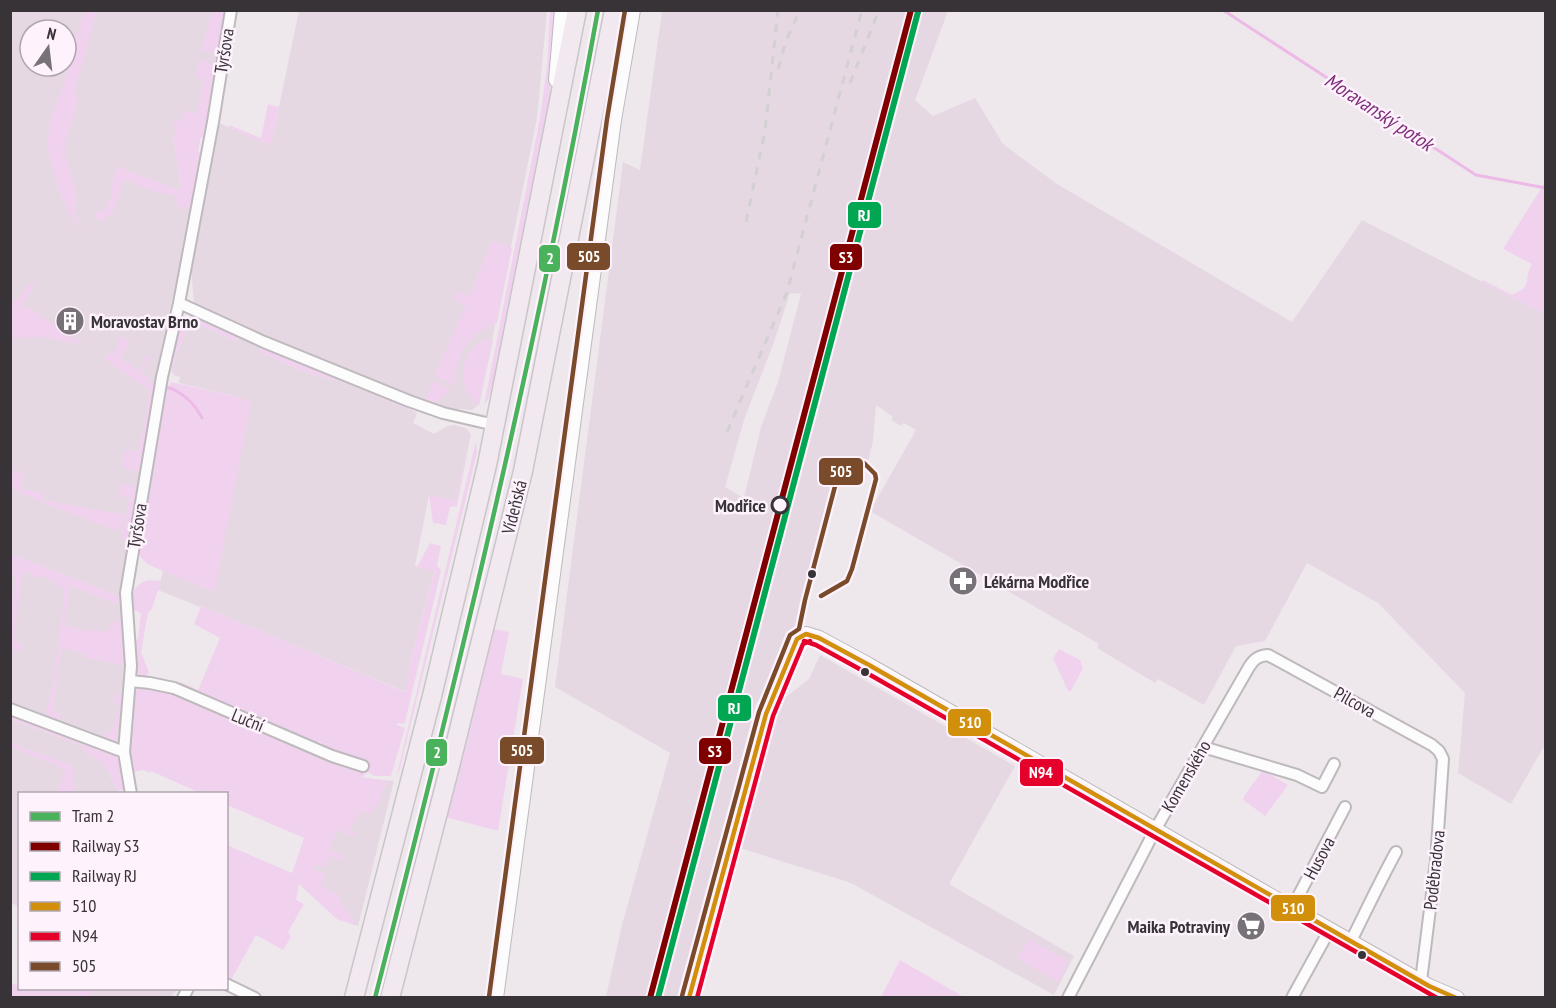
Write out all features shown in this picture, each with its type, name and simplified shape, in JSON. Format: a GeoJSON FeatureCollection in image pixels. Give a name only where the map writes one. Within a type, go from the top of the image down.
{"type":"FeatureCollection","features":[{"type":"Feature","properties":{"kind":"highway","name":"Vídeňská"},"geometry":{"type":"LineString","coordinates":[[354,998],[432,696],[495,424],[577,10]]}},
{"type":"Feature","properties":{"kind":"highway","name":"Vídeňská"},"geometry":{"type":"LineString","coordinates":[[390,998],[523,471],[614,10]]}},
{"type":"Feature","properties":{"kind":"street","name":"Tyršova"},"geometry":{"type":"LineString","coordinates":[[131,792],[124,752],[131,666],[126,593],[162,377],[179,303],[213,122],[231,10]]}},
{"type":"Feature","properties":{"kind":"street","name":"Vídeňská"},"geometry":{"type":"LineString","coordinates":[[547,161],[562,10]]}},
{"type":"Feature","properties":{"kind":"street"},"geometry":{"type":"LineString","coordinates":[[496,998],[614,120],[633,10]]}},
{"type":"Feature","properties":{"kind":"street"},"geometry":{"type":"LineString","coordinates":[[179,303],[264,342],[409,401],[443,413],[495,424]]}},
{"type":"Feature","properties":{"kind":"street"},"geometry":{"type":"LineString","coordinates":[[689,998],[766,714],[797,639],[806,634],[819,638],[869,665],[1351,941],[1427,988],[1457,998]]}},
{"type":"Feature","properties":{"kind":"street","name":"Komenského"},"geometry":{"type":"LineString","coordinates":[[1068,998],[1155,830],[1249,667],[1254,659],[1260,656]]}},
{"type":"Feature","properties":{"kind":"street","name":"Pilcova"},"geometry":{"type":"LineString","coordinates":[[1260,656],[1276,657],[1422,740],[1439,751],[1443,759]]}},
{"type":"Feature","properties":{"kind":"street","name":"Luční"},"geometry":{"type":"LineString","coordinates":[[130,681],[174,688],[332,756],[363,766]]}},
{"type":"Feature","properties":{"kind":"street"},"geometry":{"type":"LineString","coordinates":[[10,709],[124,752]]}},
{"type":"Feature","properties":{"kind":"street"},"geometry":{"type":"LineString","coordinates":[[1203,747],[1297,775],[1322,787],[1334,764]]}},
{"type":"Feature","properties":{"kind":"street","name":"Poděbradova"},"geometry":{"type":"LineString","coordinates":[[1427,988],[1443,759]]}},
{"type":"Feature","properties":{"kind":"street","name":"Husova"},"geometry":{"type":"LineString","coordinates":[[1292,908],[1346,807]]}},
{"type":"Feature","properties":{"kind":"street"},"geometry":{"type":"LineString","coordinates":[[1351,941],[1371,903],[1374,891],[1396,852]]}},
{"type":"Feature","properties":{"kind":"street"},"geometry":{"type":"LineString","coordinates":[[1292,998],[1330,929]]}},
{"type":"Feature","properties":{"kind":"street"},"geometry":{"type":"LineString","coordinates":[[228,985],[255,998]]}},
{"type":"Feature","properties":{"kind":"shaded area"},"geometry":{"type":"Polygon","coordinates":[[[10,11],[226,11],[217,76],[197,134],[173,138],[181,187],[192,208],[160,355],[122,601],[116,595],[11,554],[10,11]]]}},
{"type":"Feature","properties":{"kind":"shaded area"},"geometry":{"type":"Polygon","coordinates":[[[84,11],[97,11],[75,89],[77,105],[65,145],[76,197],[74,212],[82,227],[80,228],[58,189],[47,144],[51,115],[65,78],[78,78],[78,32],[84,11]]]}},
{"type":"Feature","properties":{"kind":"shaded area"},"geometry":{"type":"Polygon","coordinates":[[[212,11],[226,11],[221,46],[209,52],[195,48],[202,49],[212,11]]]}},
{"type":"Feature","properties":{"kind":"shaded area"},"geometry":{"type":"Polygon","coordinates":[[[299,11],[547,11],[537,118],[479,405],[472,410],[424,403],[208,314],[194,303],[191,268],[219,123],[271,145],[299,11]]]}},
{"type":"Feature","properties":{"kind":"shaded area"},"geometry":{"type":"Polygon","coordinates":[[[550,11],[557,11],[544,133],[493,383],[484,405],[540,118],[547,67],[550,11]]]}},
{"type":"Feature","properties":{"kind":"shaded area"},"geometry":{"type":"Polygon","coordinates":[[[662,11],[948,11],[915,100],[933,116],[975,98],[1003,144],[1057,184],[1292,322],[1362,220],[1545,314],[1545,749],[1543,748],[1511,804],[1458,773],[1465,693],[1378,603],[1307,563],[1265,641],[1236,646],[1204,705],[1158,679],[1155,683],[1097,648],[1099,644],[870,511],[916,430],[904,423],[901,426],[891,420],[893,417],[876,405],[873,441],[867,466],[845,462],[817,573],[771,687],[756,703],[679,997],[606,997],[622,925],[670,753],[555,687],[623,162],[640,170],[662,11]],[[790,293],[744,420],[725,487],[744,498],[761,427],[778,382],[801,294],[790,293]]]}},
{"type":"Feature","properties":{"kind":"shaded area"},"geometry":{"type":"Polygon","coordinates":[[[192,58],[209,62],[216,70],[206,140],[201,137],[198,151],[203,155],[192,208],[184,209],[177,206],[178,198],[165,192],[164,195],[124,179],[112,214],[104,219],[104,222],[95,217],[96,211],[104,212],[111,198],[117,166],[180,191],[173,138],[174,119],[181,121],[184,111],[197,113],[203,80],[195,77],[199,61],[192,58]]]}},
{"type":"Feature","properties":{"kind":"shaded area"},"geometry":{"type":"Polygon","coordinates":[[[268,104],[279,107],[271,146],[229,127],[229,125],[261,138],[268,104]]]}},
{"type":"Feature","properties":{"kind":"shaded area"},"geometry":{"type":"Polygon","coordinates":[[[1545,182],[1545,314],[1482,282],[1483,280],[1512,295],[1526,285],[1532,264],[1503,249],[1545,182]]]}},
{"type":"Feature","properties":{"kind":"shaded area"},"geometry":{"type":"Polygon","coordinates":[[[492,241],[512,248],[497,323],[478,332],[465,347],[457,364],[455,385],[435,374],[466,305],[453,299],[457,291],[469,296],[492,241]]]}},
{"type":"Feature","properties":{"kind":"shaded area"},"geometry":{"type":"Polygon","coordinates":[[[30,283],[35,286],[20,308],[28,307],[85,345],[39,337],[11,338],[11,303],[16,301],[30,283]]]}},
{"type":"Feature","properties":{"kind":"shaded area"},"geometry":{"type":"Polygon","coordinates":[[[190,316],[203,319],[360,387],[412,405],[410,409],[417,413],[345,382],[316,376],[260,353],[262,345],[239,336],[237,341],[190,321],[172,371],[181,377],[175,376],[171,371],[180,324],[185,319],[189,320],[190,316]]]}},
{"type":"Feature","properties":{"kind":"shaded area"},"geometry":{"type":"Polygon","coordinates":[[[190,321],[237,341],[240,336],[262,345],[261,353],[316,376],[345,382],[417,413],[413,423],[434,434],[454,425],[466,428],[471,434],[456,501],[429,495],[415,566],[435,570],[412,654],[406,692],[158,590],[163,571],[251,404],[242,398],[179,383],[180,377],[172,371],[190,321]]]}},
{"type":"Feature","properties":{"kind":"shaded area"},"geometry":{"type":"Polygon","coordinates":[[[121,335],[130,342],[121,359],[140,371],[147,354],[152,360],[147,360],[142,373],[149,378],[144,386],[113,366],[103,355],[107,356],[109,353],[112,355],[119,344],[117,339],[121,335]]]}},
{"type":"Feature","properties":{"kind":"shaded area"},"geometry":{"type":"Polygon","coordinates":[[[484,339],[493,341],[479,405],[466,389],[463,371],[469,353],[484,339]]]}},
{"type":"Feature","properties":{"kind":"shaded area"},"geometry":{"type":"Polygon","coordinates":[[[150,379],[156,389],[141,472],[124,469],[122,462],[124,450],[139,451],[150,390],[145,386],[150,379]]]}},
{"type":"Feature","properties":{"kind":"shaded area"},"geometry":{"type":"Polygon","coordinates":[[[433,381],[451,389],[435,403],[424,403],[433,381]]]}},
{"type":"Feature","properties":{"kind":"shaded area"},"geometry":{"type":"Polygon","coordinates":[[[171,382],[242,398],[251,403],[215,589],[212,591],[149,565],[141,558],[138,551],[167,390],[171,382]]]}},
{"type":"Feature","properties":{"kind":"shaded area"},"geometry":{"type":"Polygon","coordinates":[[[471,434],[457,506],[450,507],[446,525],[433,523],[429,495],[456,500],[471,434]]]}},
{"type":"Feature","properties":{"kind":"shaded area"},"geometry":{"type":"Polygon","coordinates":[[[476,441],[477,453],[396,778],[476,441]]]}},
{"type":"Feature","properties":{"kind":"shaded area"},"geometry":{"type":"Polygon","coordinates":[[[11,470],[24,472],[21,489],[44,493],[43,500],[121,514],[124,516],[120,529],[118,531],[53,507],[11,488],[11,470]]]}},
{"type":"Feature","properties":{"kind":"shaded area"},"geometry":{"type":"Polygon","coordinates":[[[121,484],[128,484],[128,490],[130,484],[134,485],[136,490],[137,505],[130,542],[121,538],[129,499],[127,492],[126,499],[118,495],[121,484]]]}},
{"type":"Feature","properties":{"kind":"shaded area"},"geometry":{"type":"Polygon","coordinates":[[[430,543],[441,546],[437,565],[441,571],[405,722],[397,725],[405,728],[391,776],[374,776],[368,772],[362,777],[389,781],[380,795],[381,800],[369,815],[361,810],[349,830],[355,833],[354,837],[337,830],[329,850],[345,857],[343,860],[330,856],[326,867],[314,864],[313,869],[325,873],[321,886],[328,888],[327,891],[339,894],[338,898],[355,923],[354,925],[337,919],[299,884],[296,900],[304,904],[288,932],[291,937],[283,950],[256,935],[230,982],[228,981],[228,845],[292,873],[304,838],[228,805],[228,792],[198,792],[151,771],[150,773],[143,770],[132,772],[129,754],[133,692],[140,687],[166,691],[329,758],[328,761],[347,769],[350,765],[320,748],[322,743],[319,741],[316,746],[184,688],[180,682],[198,690],[220,638],[194,624],[201,606],[405,692],[412,654],[435,571],[417,567],[430,543]]]}},
{"type":"Feature","properties":{"kind":"shaded area"},"geometry":{"type":"Polygon","coordinates":[[[11,554],[116,595],[122,601],[123,606],[70,586],[64,625],[92,632],[93,629],[107,632],[112,623],[123,620],[124,634],[122,635],[126,666],[83,657],[84,654],[61,648],[53,711],[61,714],[59,723],[48,719],[46,712],[53,686],[64,600],[63,589],[47,578],[22,572],[14,642],[22,643],[21,651],[13,650],[11,666],[10,617],[16,577],[11,575],[11,554]]]}},
{"type":"Feature","properties":{"kind":"shaded area"},"geometry":{"type":"Polygon","coordinates":[[[10,562],[123,606],[126,666],[119,743],[115,744],[11,706],[10,562]]]}},
{"type":"Feature","properties":{"kind":"shaded area"},"geometry":{"type":"Polygon","coordinates":[[[148,580],[161,581],[152,609],[148,613],[141,652],[149,672],[145,678],[137,673],[134,643],[138,639],[141,613],[132,609],[132,604],[136,587],[148,580]]]}},
{"type":"Feature","properties":{"kind":"shaded area"},"geometry":{"type":"Polygon","coordinates":[[[494,629],[509,632],[501,674],[523,679],[498,831],[445,817],[494,629]]]}},
{"type":"Feature","properties":{"kind":"shaded area"},"geometry":{"type":"Polygon","coordinates":[[[1059,649],[1080,660],[1083,668],[1071,691],[1068,691],[1053,658],[1059,649]]]}},
{"type":"Feature","properties":{"kind":"shaded area"},"geometry":{"type":"Polygon","coordinates":[[[820,655],[1015,766],[949,884],[1074,956],[1054,995],[851,883],[740,848],[777,704],[809,679],[820,655]]]}},
{"type":"Feature","properties":{"kind":"shaded area"},"geometry":{"type":"Polygon","coordinates":[[[116,690],[122,698],[116,742],[106,739],[105,733],[112,730],[120,704],[114,703],[116,690]]]}},
{"type":"Feature","properties":{"kind":"shaded area"},"geometry":{"type":"Polygon","coordinates":[[[10,713],[113,753],[120,761],[124,789],[118,791],[108,770],[101,762],[82,750],[83,746],[11,719],[10,713]]]}},
{"type":"Feature","properties":{"kind":"shaded area"},"geometry":{"type":"Polygon","coordinates":[[[10,719],[98,751],[118,792],[18,792],[18,906],[10,902],[10,719]]]}},
{"type":"Feature","properties":{"kind":"shaded area"},"geometry":{"type":"Polygon","coordinates":[[[11,743],[72,765],[75,792],[58,792],[65,769],[60,768],[58,775],[56,774],[58,766],[11,747],[11,743]]]}},
{"type":"Feature","properties":{"kind":"shaded area"},"geometry":{"type":"Polygon","coordinates":[[[1263,770],[1288,785],[1265,816],[1243,800],[1263,770]]]}},
{"type":"Feature","properties":{"kind":"shaded area"},"geometry":{"type":"Polygon","coordinates":[[[362,778],[394,781],[358,926],[337,919],[293,878],[362,778]]]}},
{"type":"Feature","properties":{"kind":"shaded area"},"geometry":{"type":"Polygon","coordinates":[[[1029,939],[1068,961],[1058,982],[1017,958],[1029,939]]]}},
{"type":"Feature","properties":{"kind":"shaded area"},"geometry":{"type":"Polygon","coordinates":[[[900,960],[964,997],[881,997],[900,960]]]}},
{"type":"Feature","properties":{"kind":"shaded area"},"geometry":{"type":"Polygon","coordinates":[[[11,983],[18,986],[18,990],[94,990],[91,997],[11,997],[11,983]]]}},
{"type":"Feature","properties":{"kind":"shaded area"},"geometry":{"type":"Polygon","coordinates":[[[68,990],[176,990],[171,997],[63,998],[68,990]]]}},
{"type":"Feature","properties":{"kind":"waterway","name":"Moravanský potok"},"geometry":{"type":"LineString","coordinates":[[1223,10],[1476,175],[1546,188]]}},
{"type":"Feature","properties":{"kind":"waterway"},"geometry":{"type":"LineString","coordinates":[[166,387],[187,399],[202,418]]}},
{"type":"Feature","properties":{"kind":"railway"},"geometry":{"type":"LineString","coordinates":[[746,222],[765,131],[778,10]]}},
{"type":"Feature","properties":{"kind":"railway"},"geometry":{"type":"LineString","coordinates":[[778,69],[786,41],[800,10]]}},
{"type":"Feature","properties":{"kind":"railway"},"geometry":{"type":"LineString","coordinates":[[727,432],[787,292],[862,10]]}},
{"type":"Feature","properties":{"kind":"railway"},"geometry":{"type":"LineString","coordinates":[[850,83],[879,10]]}},
{"type":"Feature","properties":{"kind":"tram line","name":"2"},"geometry":{"type":"LineString","coordinates":[[375,998],[496,506],[550,259],[598,10]]}},
{"type":"Feature","properties":{"kind":"rail line","name":"S3"},"geometry":{"type":"LineString","coordinates":[[650,998],[911,10]]}},
{"type":"Feature","properties":{"kind":"rail line","name":"RJ"},"geometry":{"type":"LineString","coordinates":[[658,998],[918,12]]}},
{"type":"Feature","properties":{"kind":"transit line","name":"505"},"geometry":{"type":"LineString","coordinates":[[489,997],[607,119],[625,10]]}},
{"type":"Feature","properties":{"kind":"transit line","name":"505"},"geometry":{"type":"LineString","coordinates":[[682,996],[759,712],[790,635],[799,629],[838,475],[849,462],[864,463],[875,474],[876,479],[852,569],[847,581],[821,596]]}},
{"type":"Feature","properties":{"kind":"transit line","name":"510"},"geometry":{"type":"LineString","coordinates":[[806,634],[819,638],[869,665],[1429,986],[1456,998]]}},
{"type":"Feature","properties":{"kind":"transit line","name":"510"},"geometry":{"type":"LineString","coordinates":[[689,998],[766,714],[797,639],[806,634]]}},
{"type":"Feature","properties":{"kind":"transit line","name":"N94"},"geometry":{"type":"LineString","coordinates":[[804,641],[816,645],[865,672],[1437,998]]}},
{"type":"Feature","properties":{"kind":"transit line","name":"N94"},"geometry":{"type":"LineString","coordinates":[[697,998],[773,716],[803,644],[810,641]]}},
{"type":"Feature","properties":{"kind":"place","name":"Moravostav Brno"},"geometry":{"type":"Point","coordinates":[70,321]}},
{"type":"Feature","properties":{"kind":"place","name":"Modřice"},"geometry":{"type":"Point","coordinates":[780,505]}},
{"type":"Feature","properties":{"kind":"place","name":"Lékárna Modřice"},"geometry":{"type":"Point","coordinates":[963,581]}},
{"type":"Feature","properties":{"kind":"place","name":"Maika Potraviny"},"geometry":{"type":"Point","coordinates":[1251,926]}}]}
